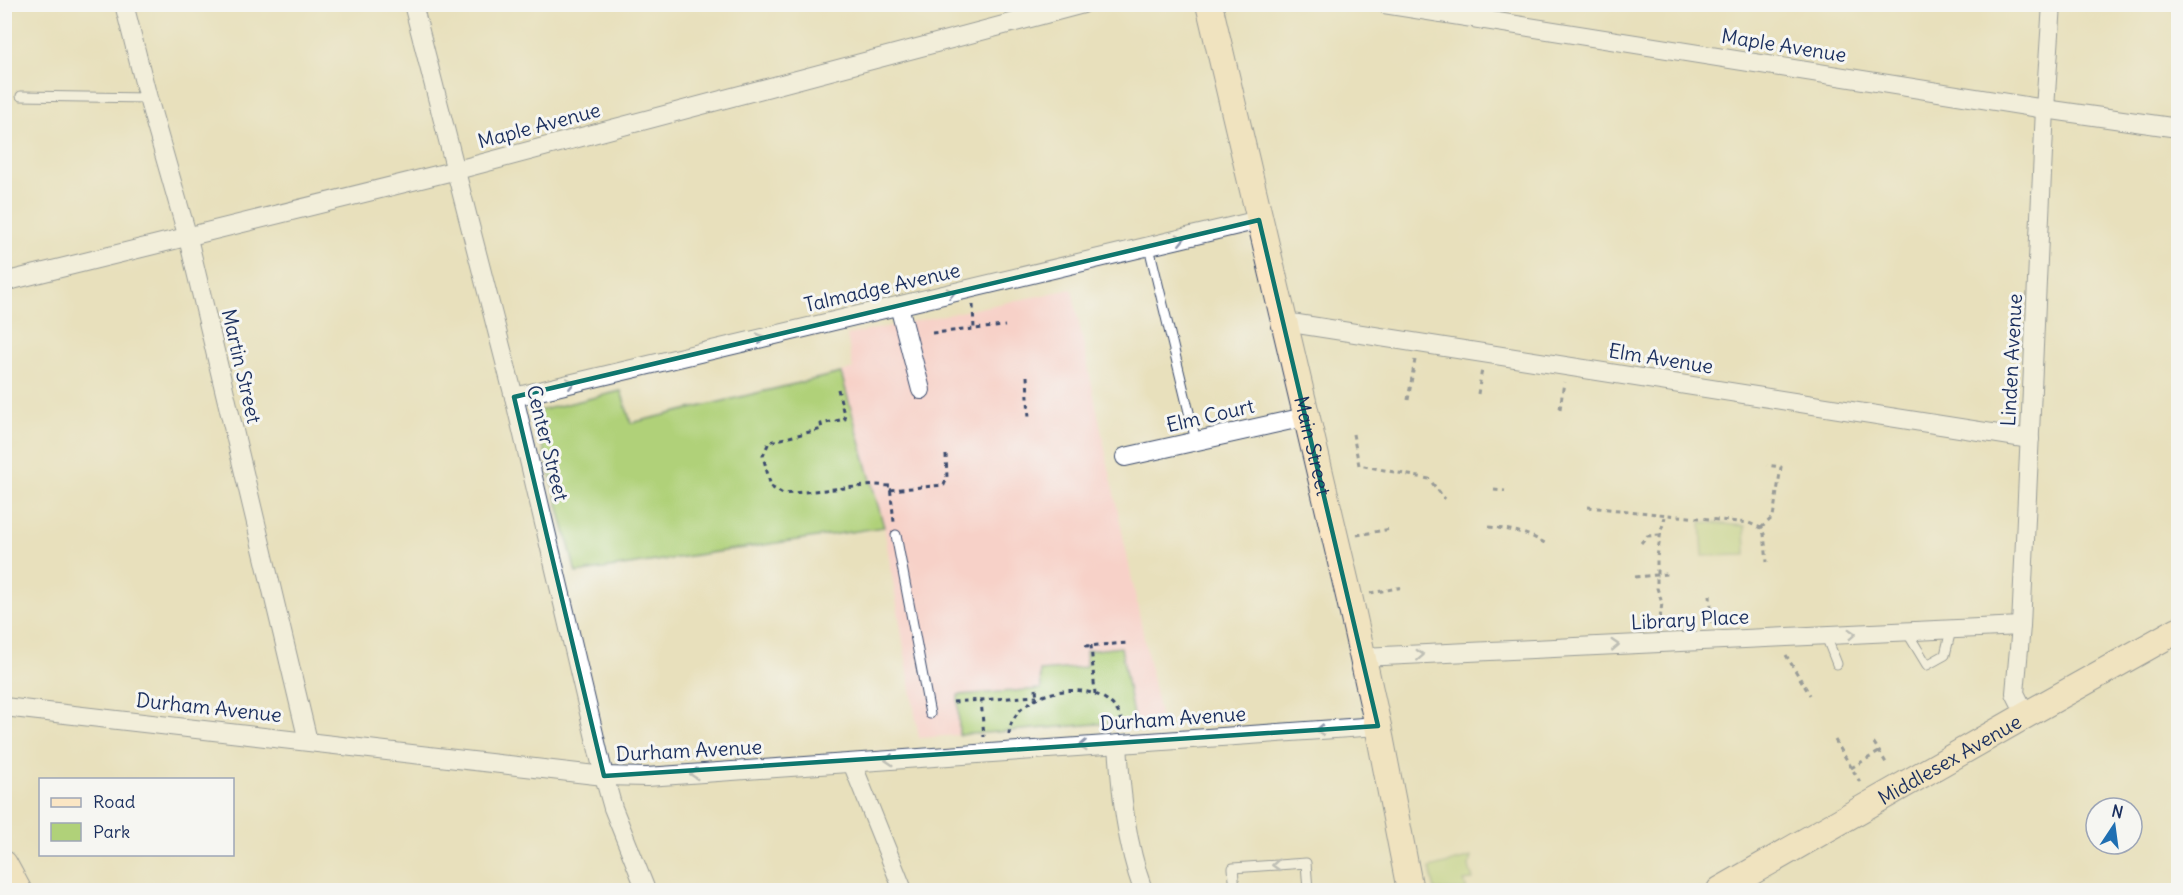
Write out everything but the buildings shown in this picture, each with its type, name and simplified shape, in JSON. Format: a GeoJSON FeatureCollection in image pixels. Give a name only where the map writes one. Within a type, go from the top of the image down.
{"type":"FeatureCollection","features":[{"type":"Feature","properties":{"kind":"street","name":"Martin Street"},"geometry":{"type":"LineString","coordinates":[[124,4],[188,238],[308,741]]}},
{"type":"Feature","properties":{"kind":"street","name":"Center Street"},"geometry":{"type":"LineString","coordinates":[[413,4],[514,396],[604,776],[613,808],[646,891]]}},
{"type":"Feature","properties":{"kind":"street","name":"Maple Avenue"},"geometry":{"type":"LineString","coordinates":[[4,282],[457,170],[1083,4]]}},
{"type":"Feature","properties":{"kind":"street","name":"Main Street"},"geometry":{"type":"LineString","coordinates":[[1209,4],[1349,596],[1378,726],[1410,891]]}},
{"type":"Feature","properties":{"kind":"street","name":"Maple Avenue"},"geometry":{"type":"LineString","coordinates":[[1384,4],[2178,128]]}},
{"type":"Feature","properties":{"kind":"street","name":"Linden Avenue"},"geometry":{"type":"LineString","coordinates":[[2026,715],[2015,693],[2021,626],[2052,4]]}},
{"type":"Feature","properties":{"kind":"street","name":"Talmadge Avenue"},"geometry":{"type":"LineString","coordinates":[[514,396],[1259,220]]}},
{"type":"Feature","properties":{"kind":"street"},"geometry":{"type":"LineString","coordinates":[[899,306],[921,390]]}},
{"type":"Feature","properties":{"kind":"street","name":"Elm Avenue"},"geometry":{"type":"LineString","coordinates":[[1284,322],[2030,439]]}},
{"type":"Feature","properties":{"kind":"street","name":"Elm Court"},"geometry":{"type":"LineString","coordinates":[[1125,457],[1305,417]]}},
{"type":"Feature","properties":{"kind":"street","name":"Library Place"},"geometry":{"type":"LineString","coordinates":[[1362,657],[2021,626]]}},
{"type":"Feature","properties":{"kind":"street","name":"Middlesex Avenue"},"geometry":{"type":"LineString","coordinates":[[1720,891],[2178,630]]}},
{"type":"Feature","properties":{"kind":"street","name":"Durham Avenue"},"geometry":{"type":"LineString","coordinates":[[4,707],[604,776],[647,777],[1378,726]]}},
{"type":"Feature","properties":{"kind":"street"},"geometry":{"type":"LineString","coordinates":[[1122,744],[1121,798],[1135,870],[1143,891]]}},
{"type":"Feature","properties":{"kind":"street"},"geometry":{"type":"LineString","coordinates":[[852,763],[903,891]]}},
{"type":"Feature","properties":{"kind":"street"},"geometry":{"type":"LineString","coordinates":[[4,864],[18,891]]}},
{"type":"Feature","properties":{"kind":"lane"},"geometry":{"type":"LineString","coordinates":[[21,96],[148,98]]}},
{"type":"Feature","properties":{"kind":"lane"},"geometry":{"type":"LineString","coordinates":[[1149,246],[1196,441]]}},
{"type":"Feature","properties":{"kind":"lane"},"geometry":{"type":"LineString","coordinates":[[896,535],[930,714]]}},
{"type":"Feature","properties":{"kind":"lane"},"geometry":{"type":"LineString","coordinates":[[1907,632],[1926,665],[1945,655],[1951,630]]}},
{"type":"Feature","properties":{"kind":"lane"},"geometry":{"type":"LineString","coordinates":[[1826,636],[1837,664]]}},
{"type":"Feature","properties":{"kind":"lane"},"geometry":{"type":"LineString","coordinates":[[1235,891],[1233,868],[1306,863],[1308,891]]}},
{"type":"Feature","properties":{"kind":"path"},"geometry":{"type":"LineString","coordinates":[[972,288],[974,330]]}},
{"type":"Feature","properties":{"kind":"path"},"geometry":{"type":"LineString","coordinates":[[932,333],[1005,326]]}},
{"type":"Feature","properties":{"kind":"path"},"geometry":{"type":"LineString","coordinates":[[1408,400],[1418,343]]}},
{"type":"Feature","properties":{"kind":"path"},"geometry":{"type":"LineString","coordinates":[[1478,394],[1484,353]]}},
{"type":"Feature","properties":{"kind":"path"},"geometry":{"type":"LineString","coordinates":[[1560,410],[1566,366]]}},
{"type":"Feature","properties":{"kind":"path"},"geometry":{"type":"LineString","coordinates":[[1026,376],[1029,419]]}},
{"type":"Feature","properties":{"kind":"path"},"geometry":{"type":"LineString","coordinates":[[838,389],[845,419],[821,424],[822,429],[769,442],[763,456],[771,487],[783,494],[876,485],[890,486],[896,535]]}},
{"type":"Feature","properties":{"kind":"path"},"geometry":{"type":"LineString","coordinates":[[1353,434],[1359,465],[1429,479],[1445,499]]}},
{"type":"Feature","properties":{"kind":"path"},"geometry":{"type":"LineString","coordinates":[[890,490],[944,485],[947,478],[946,455]]}},
{"type":"Feature","properties":{"kind":"path"},"geometry":{"type":"LineString","coordinates":[[1761,528],[1773,517],[1781,467],[1767,465]]}},
{"type":"Feature","properties":{"kind":"path"},"geometry":{"type":"LineString","coordinates":[[1494,490],[1504,491]]}},
{"type":"Feature","properties":{"kind":"path"},"geometry":{"type":"LineString","coordinates":[[1588,507],[1665,517],[1749,524],[1761,528],[1764,534],[1767,562]]}},
{"type":"Feature","properties":{"kind":"path"},"geometry":{"type":"LineString","coordinates":[[1656,643],[1662,603],[1657,575],[1660,535],[1665,517]]}},
{"type":"Feature","properties":{"kind":"path"},"geometry":{"type":"LineString","coordinates":[[1489,527],[1530,534],[1548,545]]}},
{"type":"Feature","properties":{"kind":"path"},"geometry":{"type":"LineString","coordinates":[[1335,540],[1391,529]]}},
{"type":"Feature","properties":{"kind":"path"},"geometry":{"type":"LineString","coordinates":[[1641,543],[1647,536],[1660,535]]}},
{"type":"Feature","properties":{"kind":"path"},"geometry":{"type":"LineString","coordinates":[[1635,577],[1667,574]]}},
{"type":"Feature","properties":{"kind":"path"},"geometry":{"type":"LineString","coordinates":[[1349,596],[1404,586]]}},
{"type":"Feature","properties":{"kind":"path"},"geometry":{"type":"LineString","coordinates":[[1710,595],[1714,641]]}},
{"type":"Feature","properties":{"kind":"path"},"geometry":{"type":"LineString","coordinates":[[1776,638],[1810,695]]}},
{"type":"Feature","properties":{"kind":"path"},"geometry":{"type":"LineString","coordinates":[[1085,646],[1129,643]]}},
{"type":"Feature","properties":{"kind":"path"},"geometry":{"type":"LineString","coordinates":[[1091,645],[1095,694]]}},
{"type":"Feature","properties":{"kind":"path"},"geometry":{"type":"LineString","coordinates":[[1036,689],[1037,697]]}},
{"type":"Feature","properties":{"kind":"path"},"geometry":{"type":"LineString","coordinates":[[953,702],[1037,697],[1055,691],[1082,691],[1095,694],[1112,705],[1121,717],[1122,744]]}},
{"type":"Feature","properties":{"kind":"path"},"geometry":{"type":"LineString","coordinates":[[1010,752],[1009,731],[1015,718],[1037,697]]}},
{"type":"Feature","properties":{"kind":"path"},"geometry":{"type":"LineString","coordinates":[[981,699],[985,753]]}},
{"type":"Feature","properties":{"kind":"path"},"geometry":{"type":"LineString","coordinates":[[1835,740],[1860,782]]}},
{"type":"Feature","properties":{"kind":"path"},"geometry":{"type":"LineString","coordinates":[[1874,743],[1888,766]]}},
{"type":"Feature","properties":{"kind":"path"},"geometry":{"type":"LineString","coordinates":[[1851,768],[1879,752]]}},
{"type":"Feature","properties":{"kind":"highlighted area"},"geometry":{"type":"Polygon","coordinates":[[[1259,220],[1378,726],[604,776],[514,397],[1259,220]]]}},
{"type":"Feature","properties":{"kind":"shaded area"},"geometry":{"type":"Polygon","coordinates":[[[1072,289],[1161,720],[919,738],[884,527],[576,573],[534,412],[621,391],[631,423],[853,369],[847,335],[1072,289]]]}},
{"type":"Feature","properties":{"kind":"green space"},"geometry":{"type":"Polygon","coordinates":[[[841,373],[884,527],[576,573],[534,412],[621,391],[631,423],[841,373]]]}},
{"type":"Feature","properties":{"kind":"green space"},"geometry":{"type":"Polygon","coordinates":[[[1701,522],[1745,526],[1746,555],[1703,556],[1701,522]]]}},
{"type":"Feature","properties":{"kind":"green space"},"geometry":{"type":"Polygon","coordinates":[[[1121,647],[1134,721],[959,735],[958,695],[1041,689],[1040,671],[1086,667],[1086,651],[1121,647]]]}},
{"type":"Feature","properties":{"kind":"green space"},"geometry":{"type":"Polygon","coordinates":[[[1471,857],[1469,866],[1473,880],[1464,881],[1467,890],[1435,890],[1430,868],[1471,857]]]}}]}
